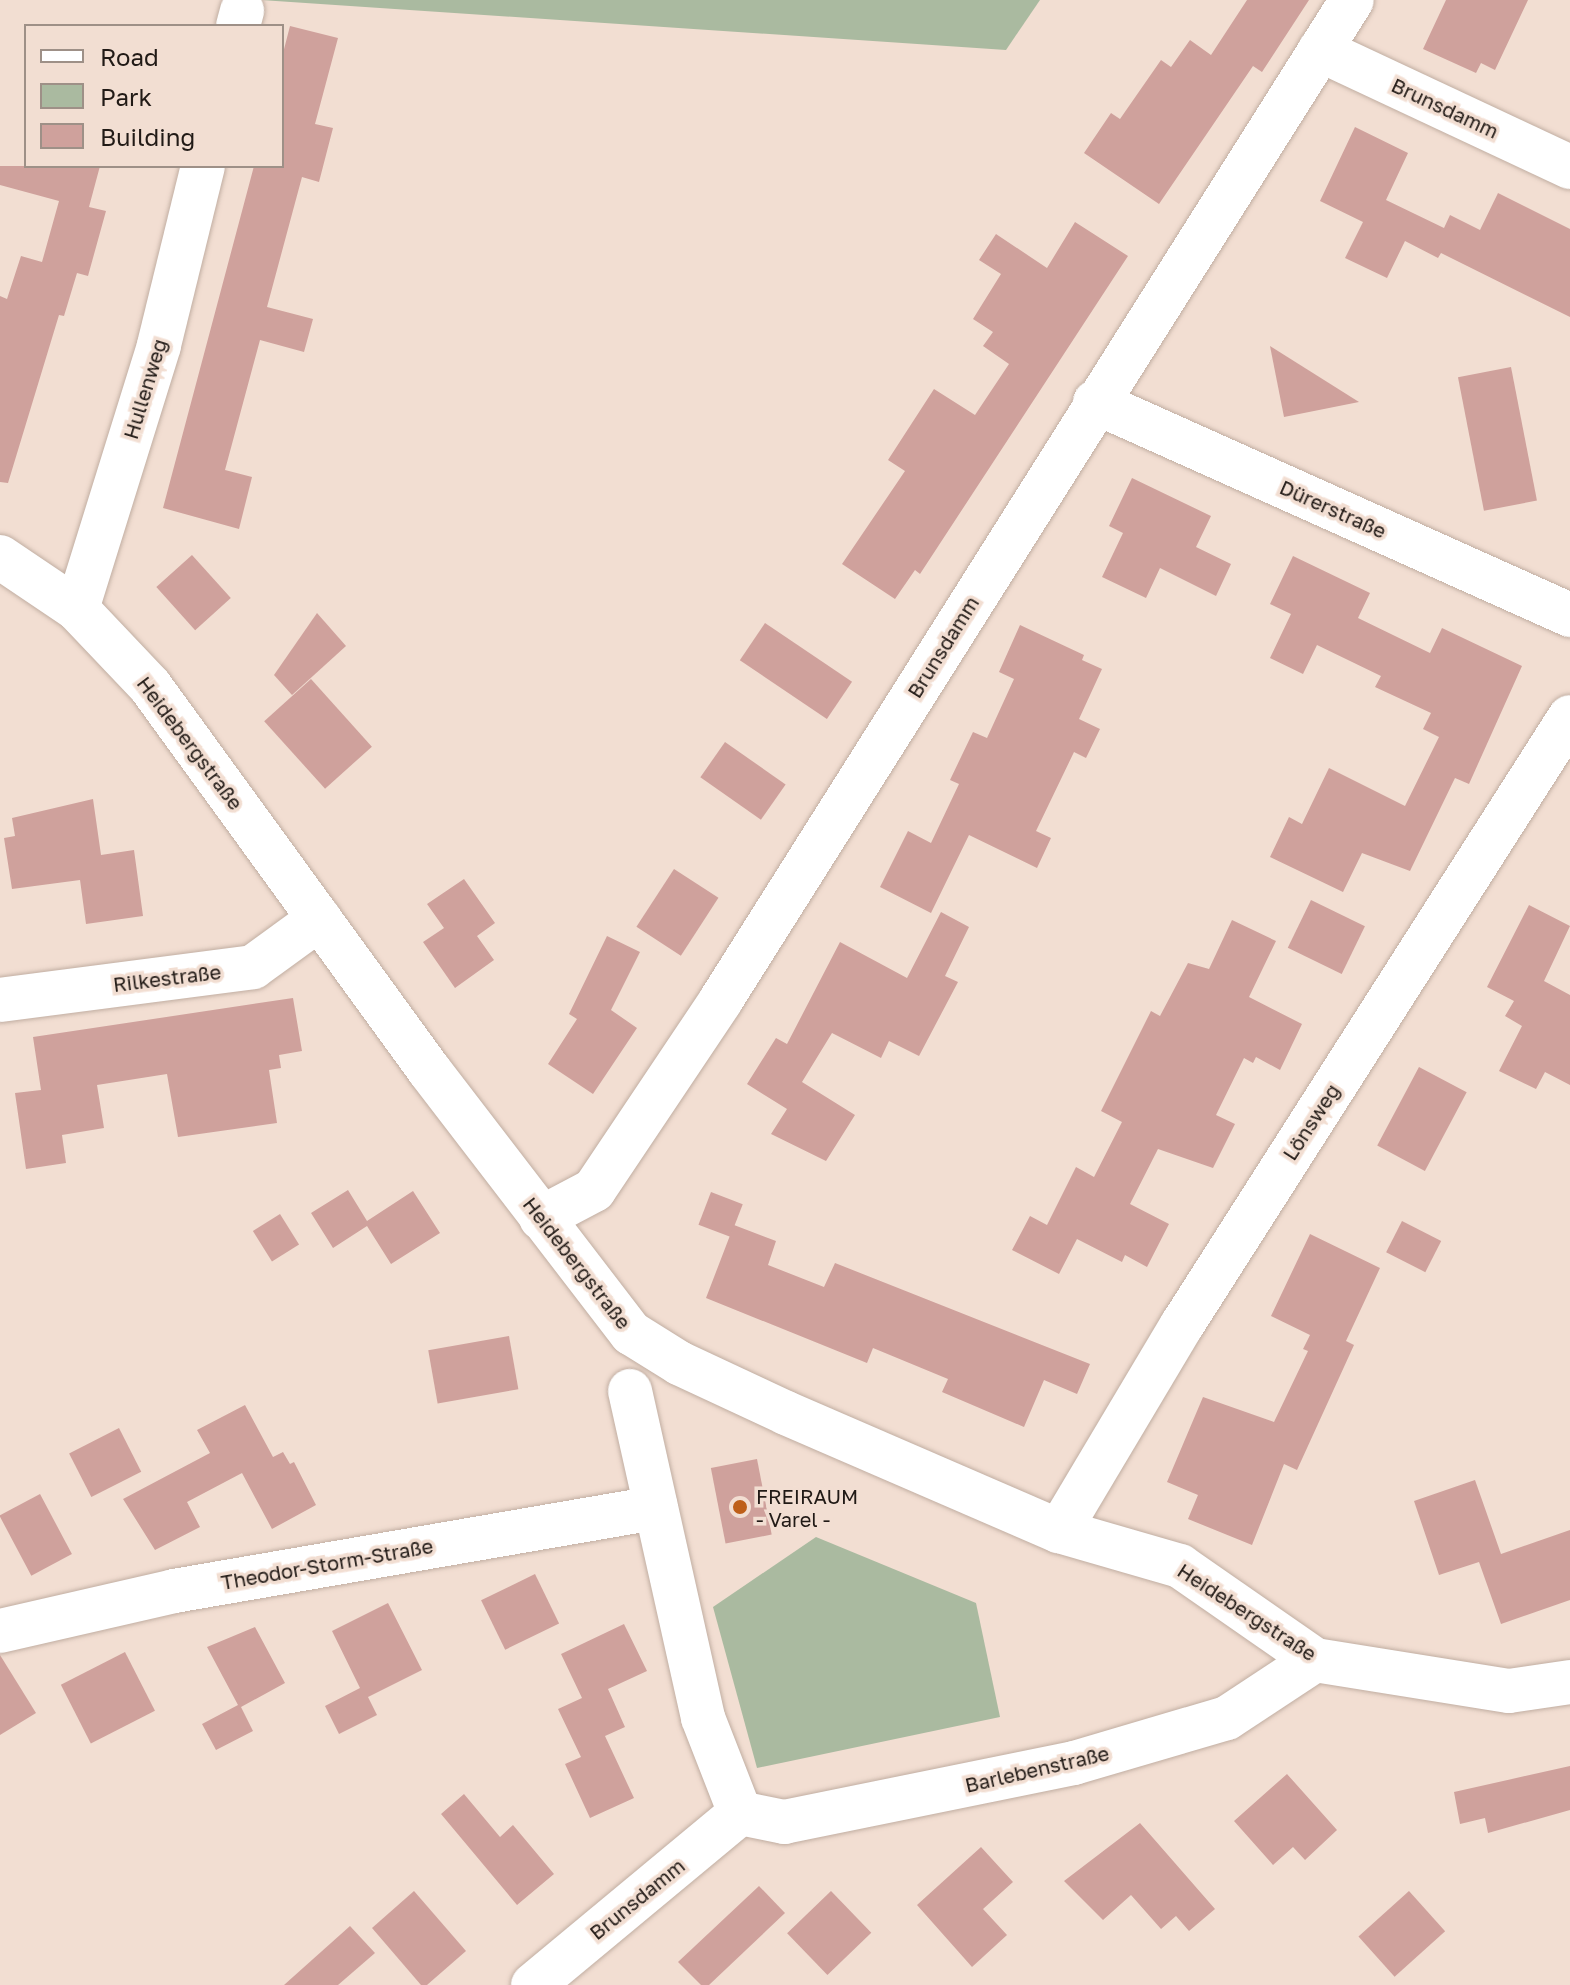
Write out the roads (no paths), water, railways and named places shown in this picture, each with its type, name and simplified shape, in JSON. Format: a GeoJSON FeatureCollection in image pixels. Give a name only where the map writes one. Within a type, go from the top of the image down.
{"type":"FeatureCollection","features":[{"type":"Feature","properties":{"kind":"street","name":"Brunsdamm"},"geometry":{"type":"LineString","coordinates":[[541,1218],[594,1190],[729,987],[1095,402],[1352,0]]}},
{"type":"Feature","properties":{"kind":"street","name":"Brunsdamm"},"geometry":{"type":"LineString","coordinates":[[1320,50],[1570,167]]}},
{"type":"Feature","properties":{"kind":"street","name":"Hullenweg"},"geometry":{"type":"LineString","coordinates":[[77,609],[159,345],[203,168]]}},
{"type":"Feature","properties":{"kind":"street","name":"Dürerstraße"},"geometry":{"type":"LineString","coordinates":[[1095,402],[1570,615]]}},
{"type":"Feature","properties":{"kind":"street","name":"Heidebergstraße"},"geometry":{"type":"LineString","coordinates":[[0,557],[77,609],[150,686],[541,1218],[631,1333],[679,1363],[1059,1531],[1180,1566],[1315,1660],[1509,1691],[1570,1682]]}},
{"type":"Feature","properties":{"kind":"street","name":"Lönsweg"},"geometry":{"type":"LineString","coordinates":[[1059,1531],[1182,1325],[1570,717]]}},
{"type":"Feature","properties":{"kind":"street","name":"Rilkestraße"},"geometry":{"type":"LineString","coordinates":[[0,1000],[253,967],[319,919]]}},
{"type":"Feature","properties":{"kind":"street"},"geometry":{"type":"LineString","coordinates":[[630,1391],[703,1718],[740,1813]]}},
{"type":"Feature","properties":{"kind":"street","name":"Theodor-Storm-Straße"},"geometry":{"type":"LineString","coordinates":[[0,1631],[174,1591],[656,1508]]}},
{"type":"Feature","properties":{"kind":"street","name":"Barlebenstraße"},"geometry":{"type":"LineString","coordinates":[[740,1813],[784,1822],[1074,1763],[1227,1718],[1315,1660]]}},
{"type":"Feature","properties":{"kind":"street","name":"Brunsdamm"},"geometry":{"type":"LineString","coordinates":[[533,1985],[740,1813]]}},
{"type":"Feature","properties":{"kind":"place","name":"FREIRAUM - Varel -"},"geometry":{"type":"Point","coordinates":[740,1507]}}]}
